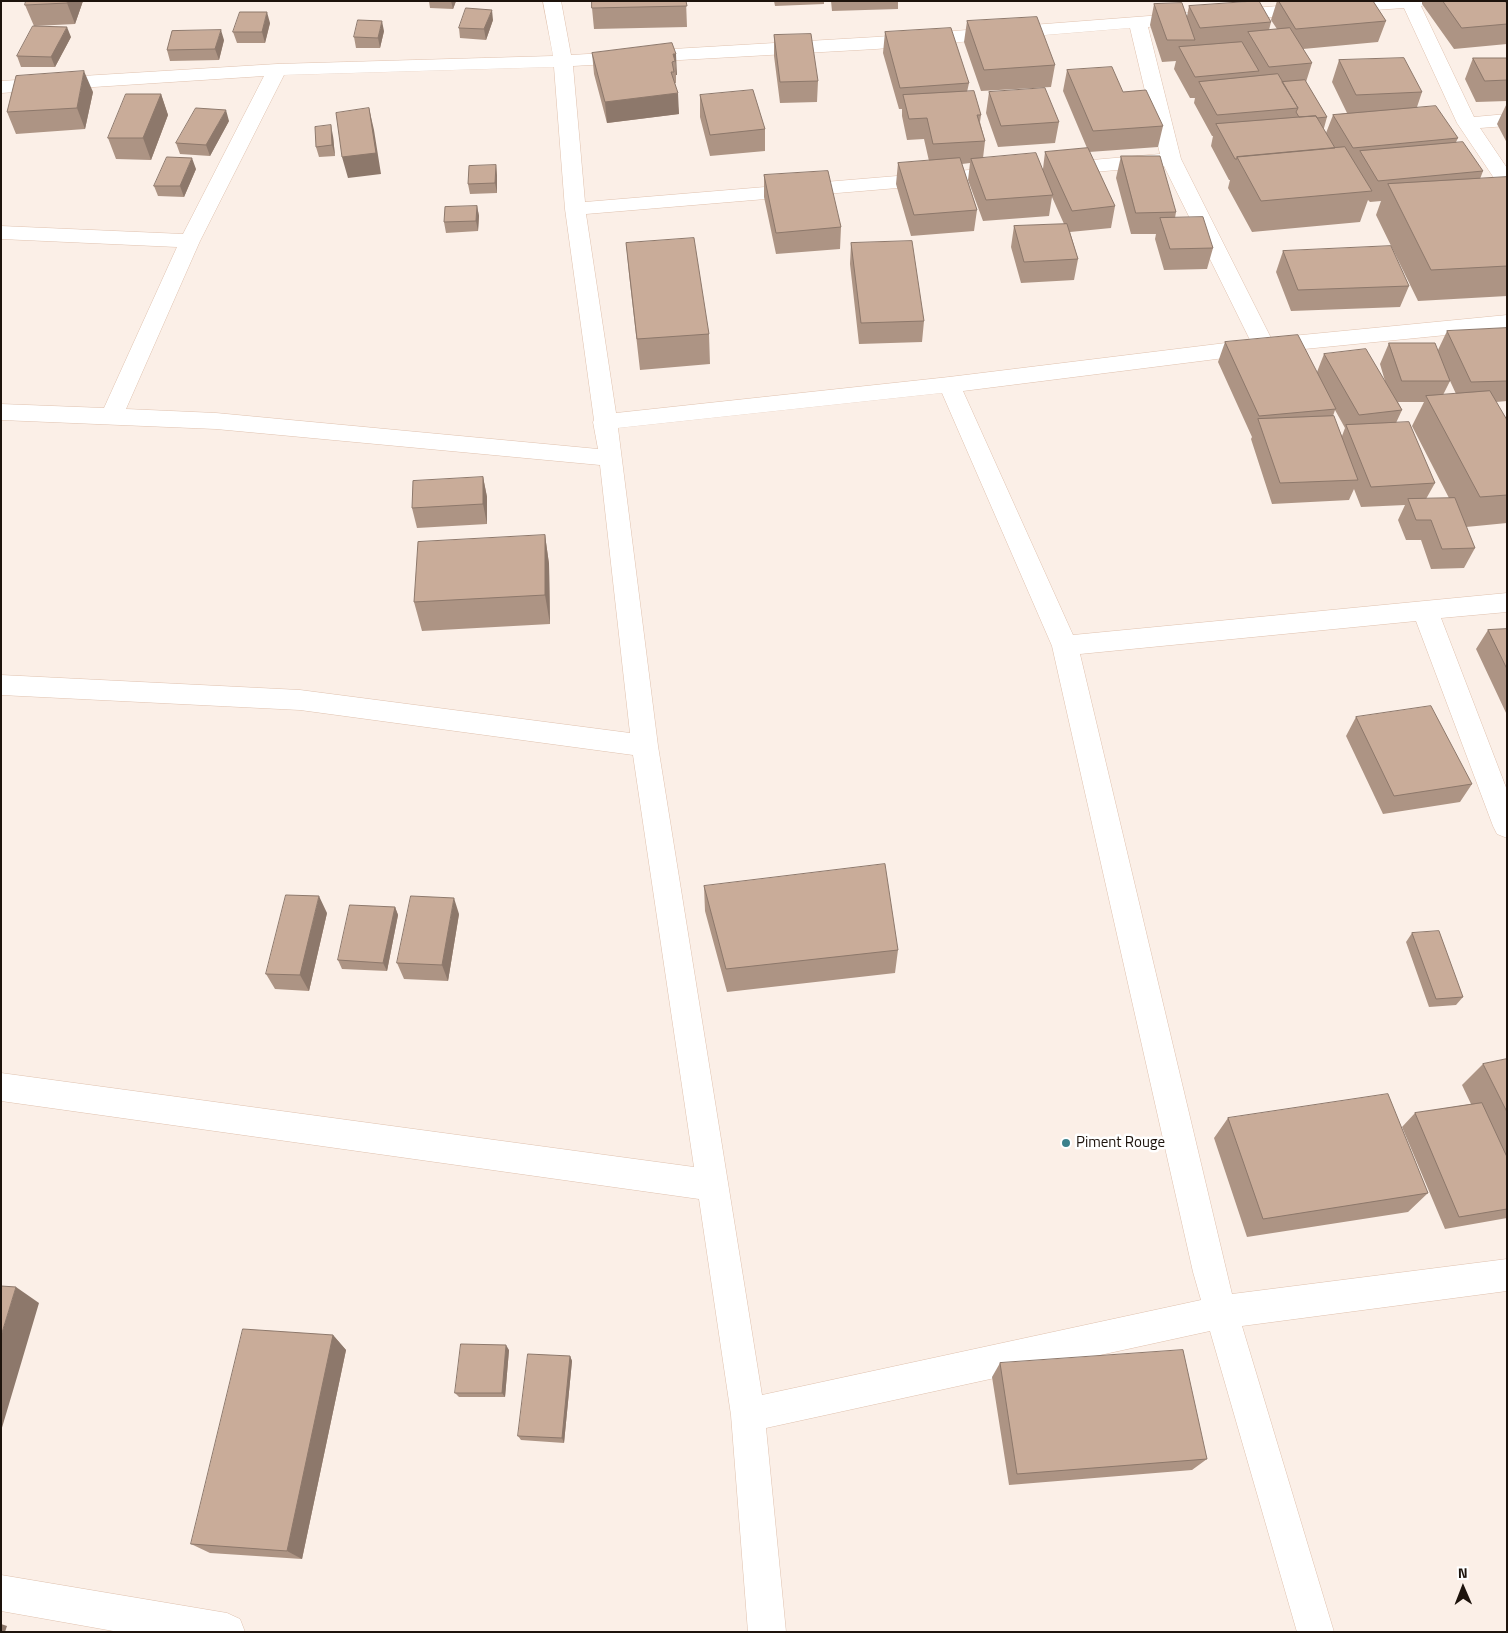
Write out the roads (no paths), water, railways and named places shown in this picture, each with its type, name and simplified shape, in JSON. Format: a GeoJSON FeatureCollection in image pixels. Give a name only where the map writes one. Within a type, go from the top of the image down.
{"type":"FeatureCollection","features":[{"type":"Feature","properties":{"kind":"street"},"geometry":{"type":"LineString","coordinates":[[552,1],[563,61],[575,209],[604,422],[611,458],[645,746],[711,1185],[748,1415],[767,1632]]}},
{"type":"Feature","properties":{"kind":"street"},"geometry":{"type":"LineString","coordinates":[[1,87],[277,70],[563,61],[876,43],[1210,16],[1415,2],[1467,123],[1507,183]]}},
{"type":"Feature","properties":{"kind":"street"},"geometry":{"type":"LineString","coordinates":[[1137,22],[1171,159],[1264,346]]}},
{"type":"Feature","properties":{"kind":"street"},"geometry":{"type":"LineString","coordinates":[[111,416],[190,241],[277,70]]}},
{"type":"Feature","properties":{"kind":"street"},"geometry":{"type":"LineString","coordinates":[[1467,123],[1507,120]]}},
{"type":"Feature","properties":{"kind":"street"},"geometry":{"type":"LineString","coordinates":[[575,209],[1171,159]]}},
{"type":"Feature","properties":{"kind":"street"},"geometry":{"type":"LineString","coordinates":[[1,232],[190,241]]}},
{"type":"Feature","properties":{"kind":"street"},"geometry":{"type":"LineString","coordinates":[[604,422],[949,385],[1264,346],[1507,322]]}},
{"type":"Feature","properties":{"kind":"street"},"geometry":{"type":"LineString","coordinates":[[949,385],[1065,646],[1209,1272],[1316,1632]]}},
{"type":"Feature","properties":{"kind":"street"},"geometry":{"type":"LineString","coordinates":[[1,412],[216,421],[611,458]]}},
{"type":"Feature","properties":{"kind":"street"},"geometry":{"type":"LineString","coordinates":[[1065,646],[1507,602]]}},
{"type":"Feature","properties":{"kind":"street"},"geometry":{"type":"LineString","coordinates":[[1425,610],[1507,826]]}},
{"type":"Feature","properties":{"kind":"street"},"geometry":{"type":"LineString","coordinates":[[1,685],[300,700],[645,746]]}},
{"type":"Feature","properties":{"kind":"street"},"geometry":{"type":"LineString","coordinates":[[1,1087],[711,1185]]}},
{"type":"Feature","properties":{"kind":"street"},"geometry":{"type":"LineString","coordinates":[[748,1415],[1222,1312],[1507,1275]]}},
{"type":"Feature","properties":{"kind":"street"},"geometry":{"type":"LineString","coordinates":[[1,1593],[227,1632]]}},
{"type":"Feature","properties":{"kind":"place","name":"Piment Rouge"},"geometry":{"type":"Point","coordinates":[1066,1143]}}]}
